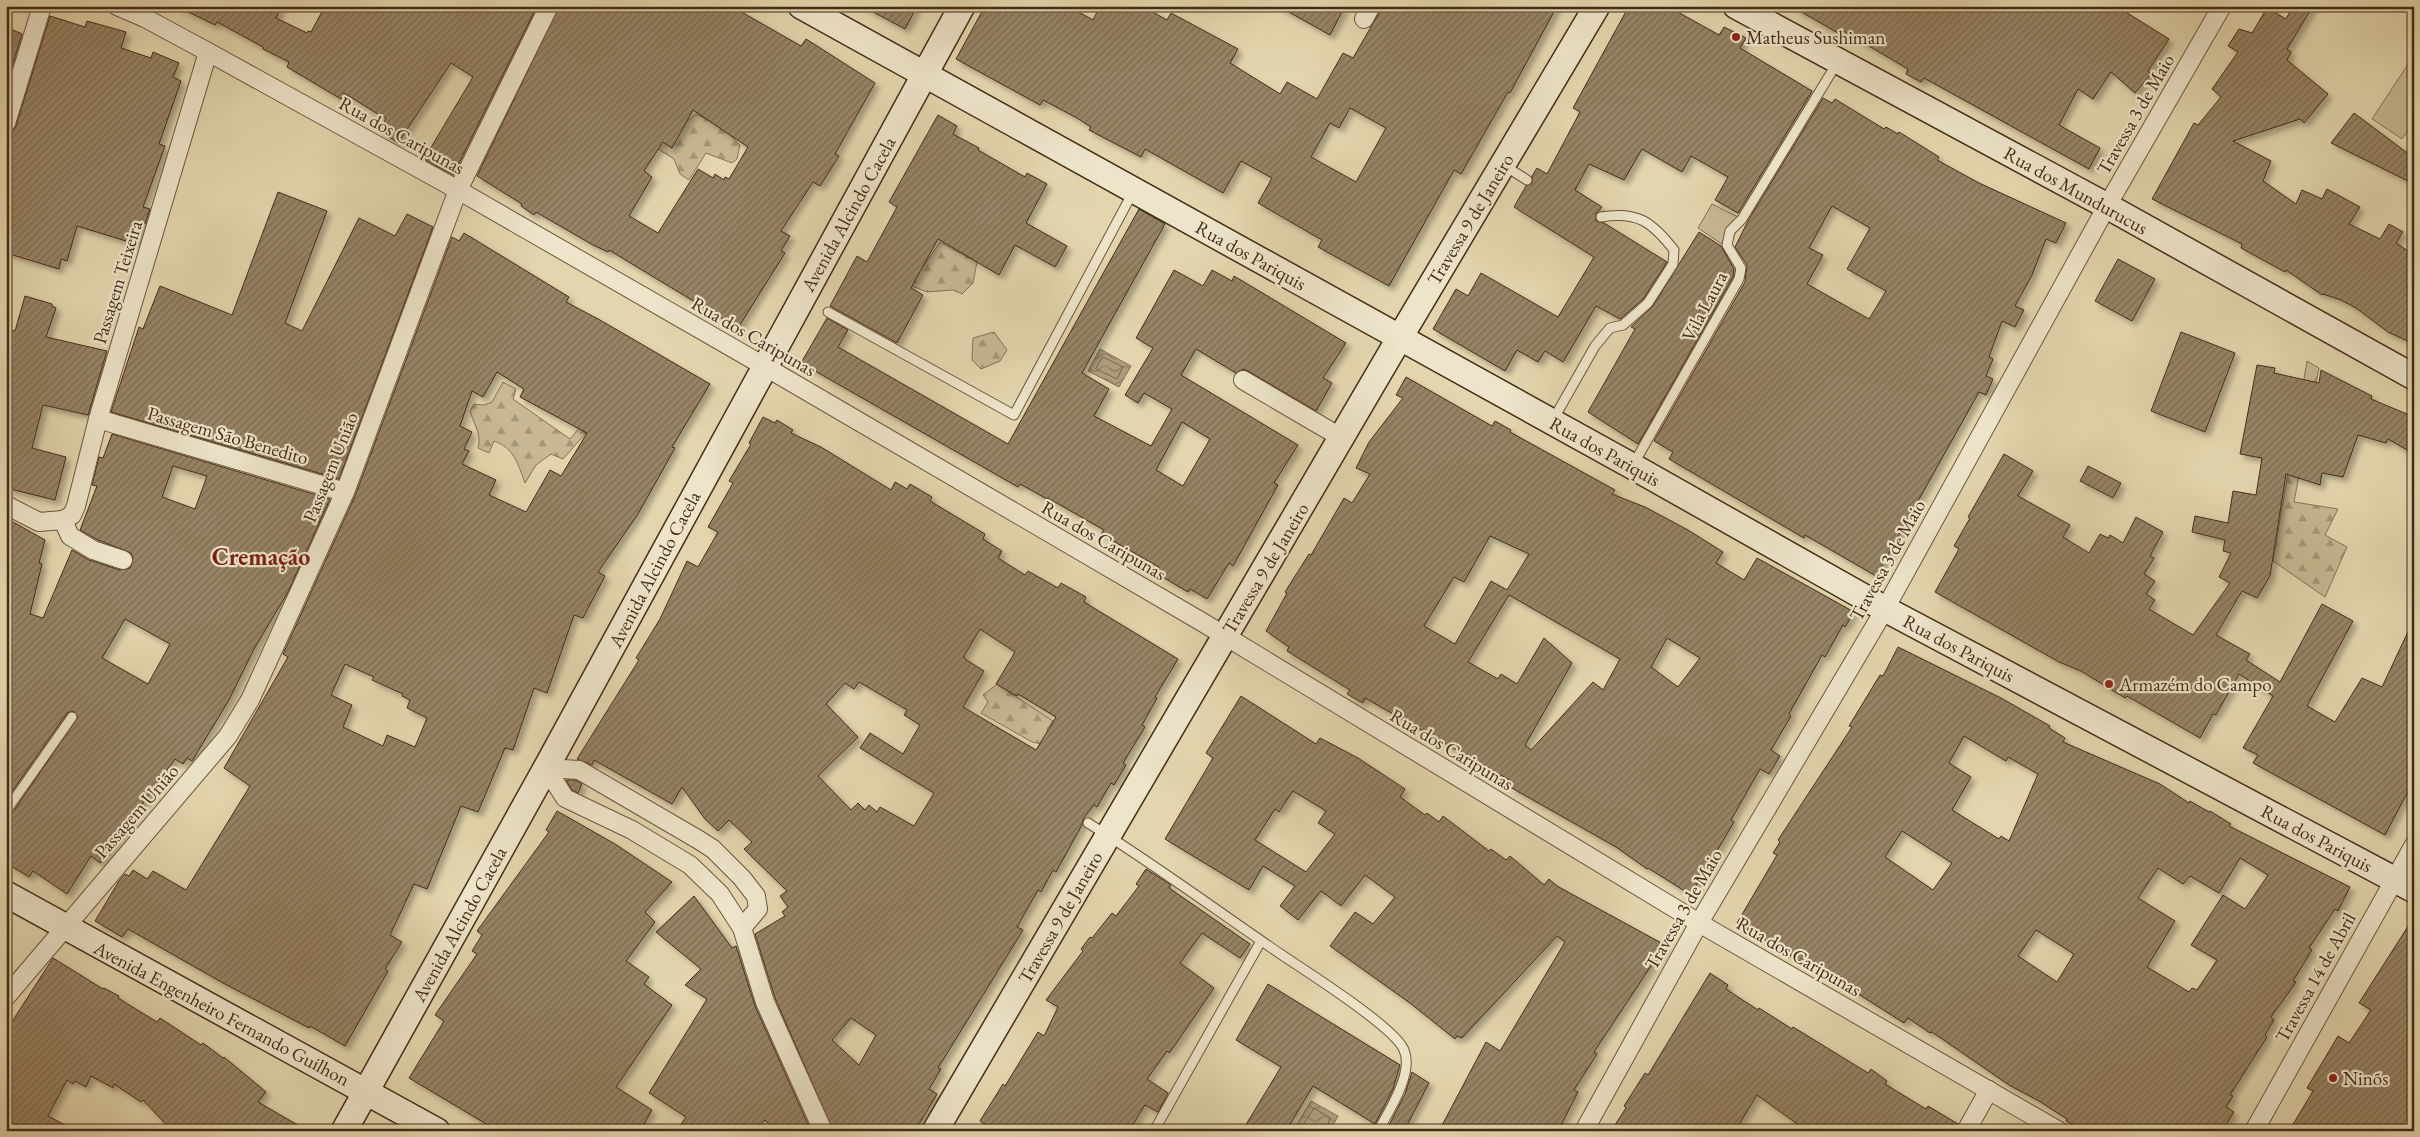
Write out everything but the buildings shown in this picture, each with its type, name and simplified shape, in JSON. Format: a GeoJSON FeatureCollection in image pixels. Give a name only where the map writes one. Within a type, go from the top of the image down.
{"type":"FeatureCollection","features":[{"type":"Feature","properties":{"kind":"main road","name":"Avenida Alcindo Cacela"},"geometry":{"type":"LineString","coordinates":[[344,1131],[546,768],[962,6]]}},
{"type":"Feature","properties":{"kind":"main road","name":"Travessa 9 de Janeiro"},"geometry":{"type":"LineString","coordinates":[[935,1131],[1098,829],[1224,636],[1597,6]]}},
{"type":"Feature","properties":{"kind":"main road","name":"Rua dos Mundurucus"},"geometry":{"type":"LineString","coordinates":[[1736,6],[1762,17],[1838,61],[2107,206],[2414,377]]}},
{"type":"Feature","properties":{"kind":"main road","name":"Rua dos Pariquis"},"geometry":{"type":"LineString","coordinates":[[808,8],[1399,339],[1632,466],[1885,609],[2404,884]]}},
{"type":"Feature","properties":{"kind":"main road","name":"Avenida Engenheiro Fernando Guilhon"},"geometry":{"type":"LineString","coordinates":[[6,894],[63,928],[366,1090],[437,1131]]}},
{"type":"Feature","properties":{"kind":"street"},"geometry":{"type":"LineString","coordinates":[[6,123],[42,6]]}},
{"type":"Feature","properties":{"kind":"street","name":"Rua dos Caripunas"},"geometry":{"type":"LineString","coordinates":[[117,6],[145,18],[458,190],[764,366],[1224,636],[1699,923],[2059,1131]]}},
{"type":"Feature","properties":{"kind":"street","name":"Passagem União"},"geometry":{"type":"LineString","coordinates":[[6,997],[228,736],[250,700],[346,492],[458,190],[549,6]]}},
{"type":"Feature","properties":{"kind":"street","name":"Travessa 3 de Maio"},"geometry":{"type":"LineString","coordinates":[[1584,1131],[1699,923],[1885,609],[2107,206],[2222,6]]}},
{"type":"Feature","properties":{"kind":"street","name":"Passagem Teixeira"},"geometry":{"type":"LineString","coordinates":[[63,520],[72,515],[76,506],[98,419],[208,52]]}},
{"type":"Feature","properties":{"kind":"street"},"geometry":{"type":"LineString","coordinates":[[1243,380],[1342,438]]}},
{"type":"Feature","properties":{"kind":"street","name":"Passagem São Benedito"},"geometry":{"type":"LineString","coordinates":[[98,419],[346,492]]}},
{"type":"Feature","properties":{"kind":"street"},"geometry":{"type":"LineString","coordinates":[[6,505],[39,522],[63,520],[70,536],[94,550],[123,560]]}},
{"type":"Feature","properties":{"kind":"street"},"geometry":{"type":"LineString","coordinates":[[546,768],[579,770],[713,849],[742,878],[758,900],[758,910],[742,928]]}},
{"type":"Feature","properties":{"kind":"street"},"geometry":{"type":"LineString","coordinates":[[546,768],[565,798],[632,830],[690,865],[720,894],[742,928],[765,1002],[823,1131]]}},
{"type":"Feature","properties":{"kind":"street","name":"Travessa 14 de Abril"},"geometry":{"type":"LineString","coordinates":[[2254,1131],[2404,884],[2414,845]]}},
{"type":"Feature","properties":{"kind":"street"},"geometry":{"type":"LineString","coordinates":[[1966,1131],[1989,1090]]}},
{"type":"Feature","properties":{"kind":"lane","name":"Vila Laura"},"geometry":{"type":"LineString","coordinates":[[1632,466],[1739,279],[1741,268],[1726,245],[1730,231],[1742,220],[1838,61]]}},
{"type":"Feature","properties":{"kind":"lane"},"geometry":{"type":"LineString","coordinates":[[1503,164],[1527,180]]}},
{"type":"Feature","properties":{"kind":"lane"},"geometry":{"type":"LineString","coordinates":[[828,312],[1014,415],[1134,190]]}},
{"type":"Feature","properties":{"kind":"lane"},"geometry":{"type":"LineString","coordinates":[[1552,422],[1595,346],[1610,328],[1623,325],[1648,303],[1674,264],[1674,250],[1659,230],[1640,218],[1620,214],[1602,217]]}},
{"type":"Feature","properties":{"kind":"lane"},"geometry":{"type":"LineString","coordinates":[[6,811],[72,716]]}},
{"type":"Feature","properties":{"kind":"lane"},"geometry":{"type":"LineString","coordinates":[[1098,829],[1337,993],[1385,1028],[1400,1043],[1406,1056],[1403,1080],[1378,1131]]}},
{"type":"Feature","properties":{"kind":"lane"},"geometry":{"type":"LineString","coordinates":[[1154,1131],[1261,941]]}},
{"type":"Feature","properties":{"kind":"green space"},"geometry":{"type":"Polygon","coordinates":[[[2414,55],[2414,121],[2402,139],[2372,119],[2414,55]]]}},
{"type":"Feature","properties":{"kind":"green space"},"geometry":{"type":"Polygon","coordinates":[[[696,114],[721,126],[740,145],[737,159],[732,163],[706,153],[689,180],[680,174],[674,159],[655,147],[696,114]]]}},
{"type":"Feature","properties":{"kind":"green space"},"geometry":{"type":"Polygon","coordinates":[[[1712,204],[1742,219],[1728,248],[1698,228],[1712,204]]]}},
{"type":"Feature","properties":{"kind":"green space"},"geometry":{"type":"Polygon","coordinates":[[[940,242],[977,262],[973,283],[962,294],[953,290],[927,292],[912,286],[911,276],[921,270],[940,242]]]}},
{"type":"Feature","properties":{"kind":"green space"},"geometry":{"type":"Polygon","coordinates":[[[994,332],[1007,350],[1000,361],[981,369],[972,360],[973,338],[994,332]]]}},
{"type":"Feature","properties":{"kind":"green space"},"geometry":{"type":"Polygon","coordinates":[[[2307,361],[2319,368],[2294,502],[2338,509],[2325,535],[2347,547],[2325,597],[2273,561],[2307,361]]]}},
{"type":"Feature","properties":{"kind":"green space"},"geometry":{"type":"Polygon","coordinates":[[[503,382],[516,389],[513,399],[570,439],[579,428],[586,433],[563,459],[551,454],[536,465],[525,483],[511,452],[501,444],[494,441],[489,453],[478,448],[479,438],[470,411],[474,404],[484,405],[492,402],[503,382]]]}},
{"type":"Feature","properties":{"kind":"green space"},"geometry":{"type":"Polygon","coordinates":[[[997,684],[1053,721],[1047,729],[1050,734],[1042,744],[1032,742],[981,713],[988,702],[983,695],[997,684]]]}},
{"type":"Feature","properties":{"kind":"water"},"geometry":{"type":"Polygon","coordinates":[[[1100,349],[1131,366],[1119,387],[1088,371],[1100,349]]]}},
{"type":"Feature","properties":{"kind":"water"},"geometry":{"type":"Polygon","coordinates":[[[1311,1101],[1338,1116],[1330,1131],[1293,1131],[1311,1101]]]}},
{"type":"Feature","properties":{"kind":"place","name":"Matheus Sushiman"},"geometry":{"type":"Point","coordinates":[1736,37]}},
{"type":"Feature","properties":{"kind":"place","name":"Armazém do Campo"},"geometry":{"type":"Point","coordinates":[2109,684]}},
{"type":"Feature","properties":{"kind":"place","name":"Ninõs"},"geometry":{"type":"Point","coordinates":[2333,1078]}},
{"type":"Feature","properties":{"kind":"district","name":"Cremação"},"geometry":{"type":"Point","coordinates":[261,557]}}]}
